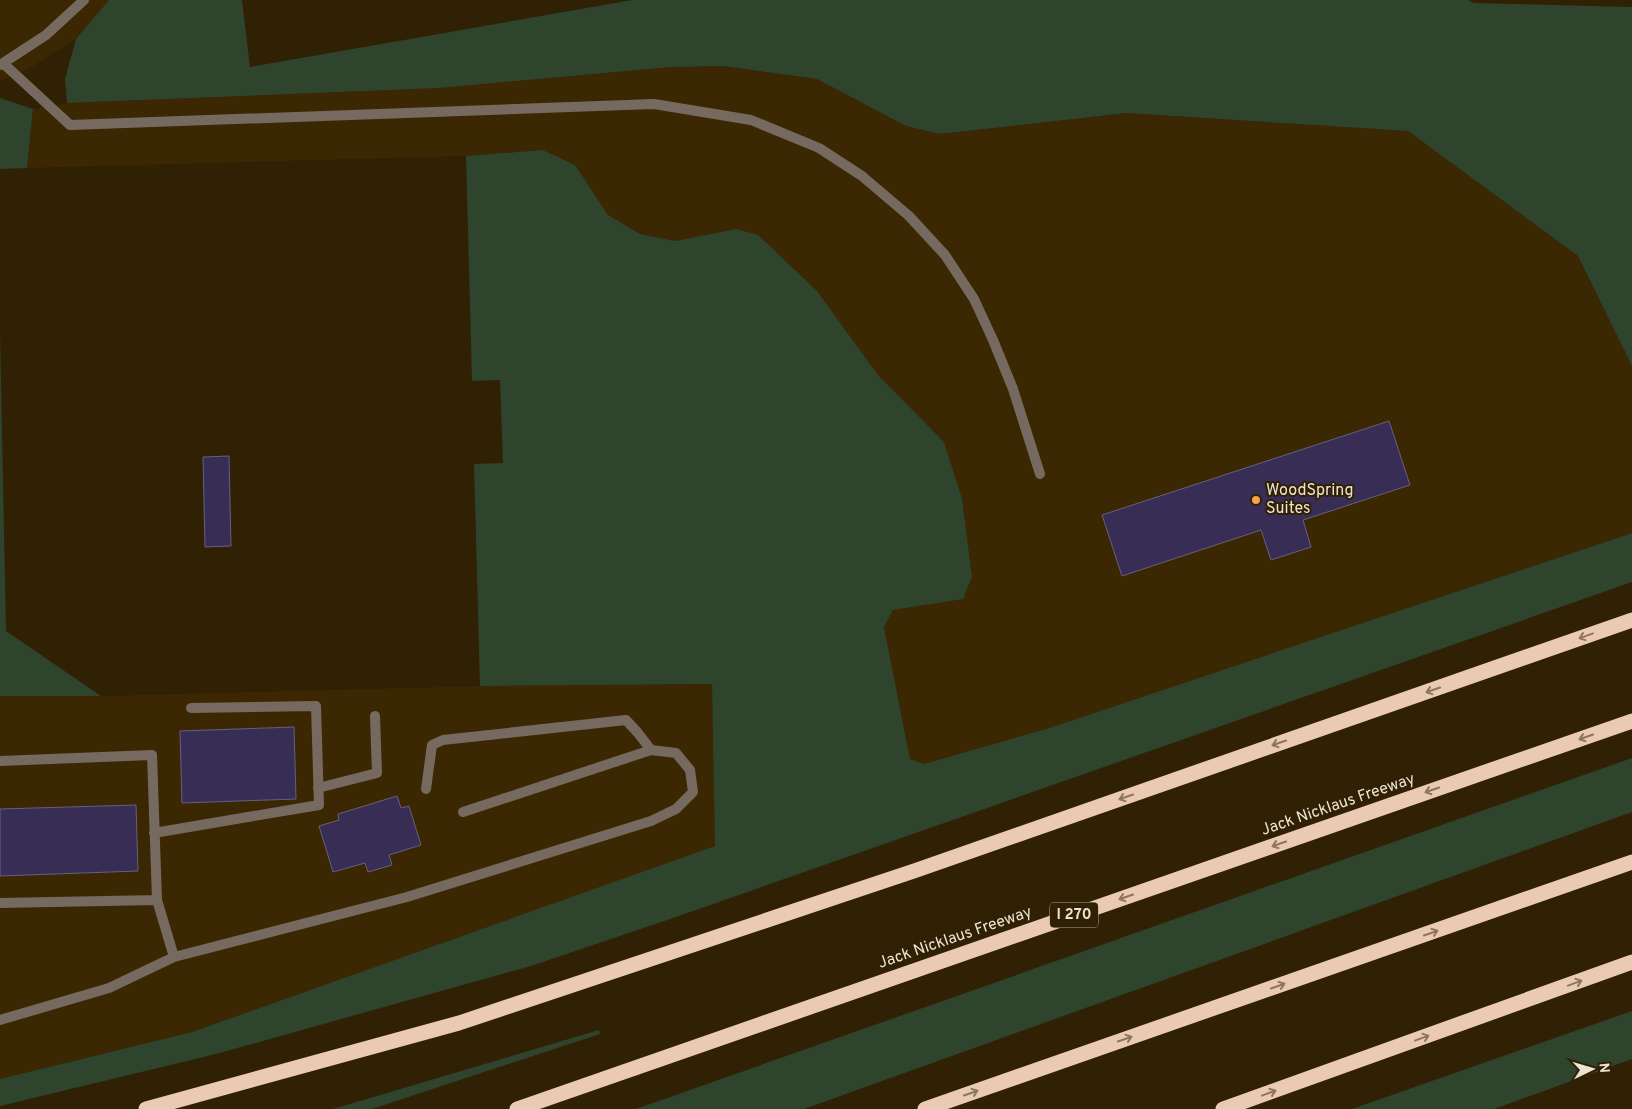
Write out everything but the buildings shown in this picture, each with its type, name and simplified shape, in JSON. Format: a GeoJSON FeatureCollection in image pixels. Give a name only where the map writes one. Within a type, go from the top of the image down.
{"type":"FeatureCollection","features":[{"type":"Feature","properties":{"kind":"highway"},"geometry":{"type":"LineString","coordinates":[[146,1109],[478,1017],[914,871],[1632,620]]}},
{"type":"Feature","properties":{"kind":"highway","name":"Jack Nicklaus Freeway"},"geometry":{"type":"LineString","coordinates":[[517,1109],[1632,721]]}},
{"type":"Feature","properties":{"kind":"highway"},"geometry":{"type":"LineString","coordinates":[[925,1109],[1632,862]]}},
{"type":"Feature","properties":{"kind":"highway"},"geometry":{"type":"LineString","coordinates":[[1223,1109],[1632,962]]}},
{"type":"Feature","properties":{"kind":"street"},"geometry":{"type":"LineString","coordinates":[[84,0],[46,35],[2,65],[70,125],[654,104],[751,120],[819,148],[862,176],[909,216],[945,255],[974,299],[993,340],[1013,389],[1040,474]]}},
{"type":"Feature","properties":{"kind":"street"},"geometry":{"type":"LineString","coordinates":[[154,833],[319,805],[316,706],[191,708]]}},
{"type":"Feature","properties":{"kind":"street"},"geometry":{"type":"LineString","coordinates":[[318,788],[378,773],[375,716]]}},
{"type":"Feature","properties":{"kind":"street"},"geometry":{"type":"LineString","coordinates":[[426,789],[432,745],[443,740],[626,720],[651,750]]}},
{"type":"Feature","properties":{"kind":"street"},"geometry":{"type":"LineString","coordinates":[[0,1020],[110,988],[174,957],[407,896],[651,822],[676,808],[693,792],[690,770],[676,753],[651,750],[462,812]]}},
{"type":"Feature","properties":{"kind":"street"},"geometry":{"type":"LineString","coordinates":[[0,761],[152,756],[157,900],[174,957]]}},
{"type":"Feature","properties":{"kind":"street"},"geometry":{"type":"LineString","coordinates":[[0,903],[157,900]]}},
{"type":"Feature","properties":{"kind":"shaded area"},"geometry":{"type":"Polygon","coordinates":[[[0,0],[109,0],[76,39],[27,70],[0,81],[0,0]]]}},
{"type":"Feature","properties":{"kind":"shaded area"},"geometry":{"type":"Polygon","coordinates":[[[723,66],[817,79],[906,126],[940,134],[1126,113],[1408,131],[1578,256],[1632,366],[1632,533],[1049,728],[924,764],[910,759],[884,627],[893,610],[963,598],[972,577],[962,498],[944,442],[878,375],[817,291],[736,229],[675,241],[640,234],[608,215],[575,165],[543,150],[466,156],[27,168],[33,109],[67,103],[439,88],[671,67],[723,66]]]}},
{"type":"Feature","properties":{"kind":"shaded area"},"geometry":{"type":"Polygon","coordinates":[[[712,684],[716,846],[192,1032],[0,1079],[0,696],[101,696],[480,686],[712,684]]]}},
{"type":"Feature","properties":{"kind":"green space"},"geometry":{"type":"Polygon","coordinates":[[[109,0],[242,0],[250,67],[632,0],[1468,0],[1474,3],[1632,7],[1632,366],[1578,256],[1408,131],[1126,113],[940,134],[906,126],[817,79],[723,66],[671,67],[439,88],[67,103],[65,79],[76,39],[109,0]]]}},
{"type":"Feature","properties":{"kind":"green space"},"geometry":{"type":"Polygon","coordinates":[[[0,98],[33,109],[27,168],[0,169],[0,98]]]}},
{"type":"Feature","properties":{"kind":"green space"},"geometry":{"type":"Polygon","coordinates":[[[543,150],[575,165],[608,215],[640,234],[675,241],[736,229],[758,235],[817,291],[878,375],[944,442],[962,498],[972,577],[963,599],[893,610],[884,627],[910,759],[924,764],[1049,728],[1632,533],[1632,582],[531,966],[216,1054],[0,1106],[0,1079],[192,1032],[715,846],[712,684],[480,686],[474,464],[503,463],[500,380],[472,381],[466,156],[543,150]]]}},
{"type":"Feature","properties":{"kind":"green space"},"geometry":{"type":"Polygon","coordinates":[[[0,330],[6,631],[101,696],[0,696],[0,330]]]}},
{"type":"Feature","properties":{"kind":"green space"},"geometry":{"type":"Polygon","coordinates":[[[1632,758],[1632,812],[804,1109],[636,1109],[1632,758]]]}},
{"type":"Feature","properties":{"kind":"green space"},"geometry":{"type":"Polygon","coordinates":[[[1632,1011],[1632,1059],[1494,1109],[1352,1109],[1632,1011]]]}},
{"type":"Feature","properties":{"kind":"green space"},"geometry":{"type":"Polygon","coordinates":[[[599,1030],[600,1034],[372,1109],[333,1109],[599,1030]]]}},
{"type":"Feature","properties":{"kind":"place","name":"WoodSpring Suites"},"geometry":{"type":"Point","coordinates":[1256,500]}}]}
